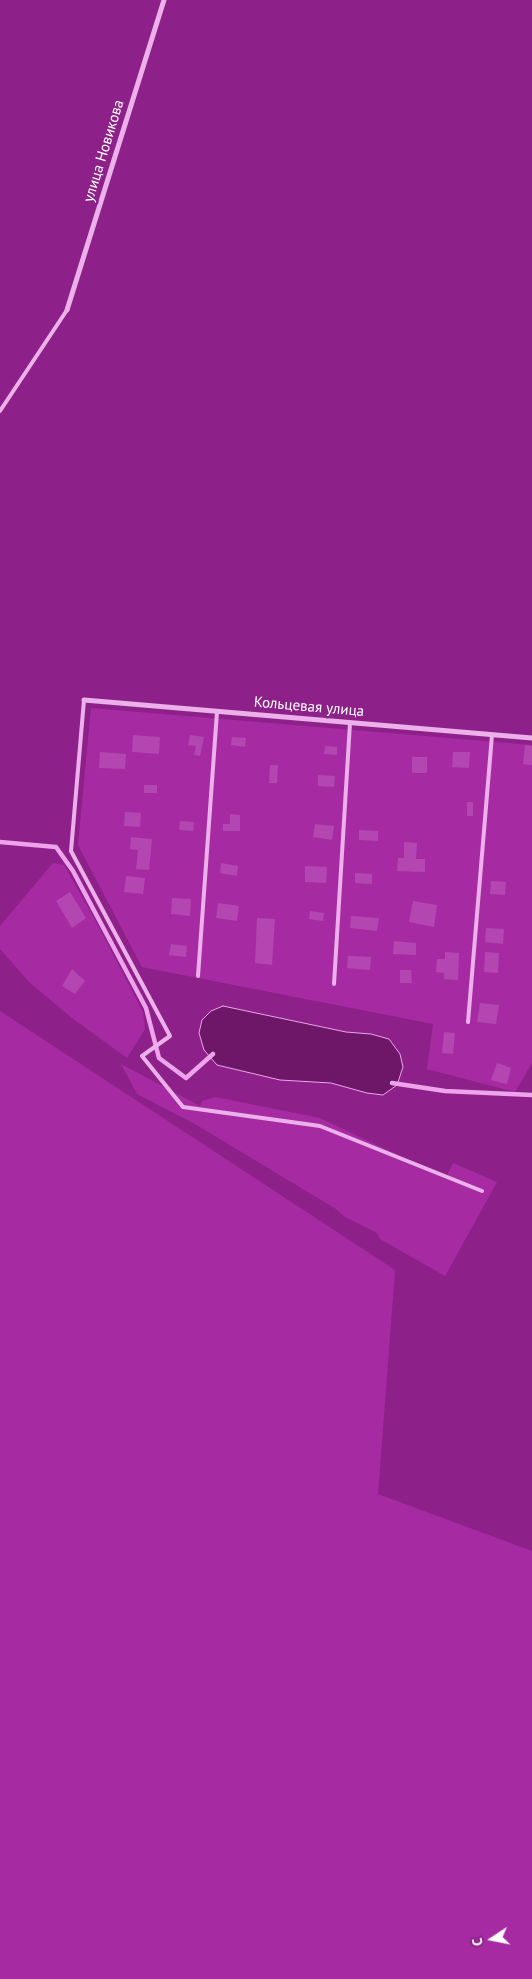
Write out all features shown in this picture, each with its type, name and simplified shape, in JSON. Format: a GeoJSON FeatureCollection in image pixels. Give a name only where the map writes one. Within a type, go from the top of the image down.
{"type":"FeatureCollection","features":[{"type":"Feature","properties":{"kind":"street","name":"улица Новикова"},"geometry":{"type":"LineString","coordinates":[[67,310],[164,0]]}},
{"type":"Feature","properties":{"kind":"street","name":"Кольцевая улица"},"geometry":{"type":"LineString","coordinates":[[84,700],[532,738]]}},
{"type":"Feature","properties":{"kind":"lane"},"geometry":{"type":"LineString","coordinates":[[0,411],[67,310]]}},
{"type":"Feature","properties":{"kind":"lane"},"geometry":{"type":"LineString","coordinates":[[84,700],[71,851],[170,1036],[142,1056],[183,1107],[320,1126],[482,1191]]}},
{"type":"Feature","properties":{"kind":"lane"},"geometry":{"type":"LineString","coordinates":[[198,976],[217,712]]}},
{"type":"Feature","properties":{"kind":"lane"},"geometry":{"type":"LineString","coordinates":[[334,984],[350,723]]}},
{"type":"Feature","properties":{"kind":"lane"},"geometry":{"type":"LineString","coordinates":[[468,1022],[492,735]]}},
{"type":"Feature","properties":{"kind":"shaded area"},"geometry":{"type":"Polygon","coordinates":[[[91,708],[532,745],[532,1063],[515,1092],[427,1069],[433,1024],[142,967],[78,845],[91,708]]]}},
{"type":"Feature","properties":{"kind":"shaded area"},"geometry":{"type":"Polygon","coordinates":[[[53,863],[64,865],[143,1012],[145,1029],[127,1058],[72,1018],[29,982],[0,949],[0,926],[53,863]]]}},
{"type":"Feature","properties":{"kind":"shaded area"},"geometry":{"type":"Polygon","coordinates":[[[223,1006],[346,1032],[371,1034],[389,1039],[400,1054],[403,1067],[397,1085],[383,1095],[367,1093],[331,1083],[280,1080],[217,1065],[204,1050],[199,1033],[202,1020],[211,1011],[223,1006]]]}},
{"type":"Feature","properties":{"kind":"shaded area"},"geometry":{"type":"Polygon","coordinates":[[[0,1011],[395,1270],[378,1494],[532,1551],[532,1979],[0,1979],[0,1011]]]}},
{"type":"Feature","properties":{"kind":"shaded area"},"geometry":{"type":"Polygon","coordinates":[[[121,1064],[200,1106],[202,1101],[215,1097],[320,1118],[446,1178],[453,1163],[497,1182],[445,1276],[380,1239],[377,1233],[345,1217],[336,1209],[195,1124],[137,1094],[121,1064]]]}},
{"type":"Feature","properties":{"kind":"building"},"geometry":{"type":"Polygon","coordinates":[[[133,735],[160,737],[159,754],[132,752],[133,735]]]}},
{"type":"Feature","properties":{"kind":"building"},"geometry":{"type":"Polygon","coordinates":[[[190,735],[204,737],[200,756],[194,755],[196,746],[188,745],[190,735]]]}},
{"type":"Feature","properties":{"kind":"building"},"geometry":{"type":"Polygon","coordinates":[[[232,737],[246,738],[245,747],[231,745],[232,737]]]}},
{"type":"Feature","properties":{"kind":"building"},"geometry":{"type":"Polygon","coordinates":[[[525,745],[532,746],[532,765],[523,764],[525,745]]]}},
{"type":"Feature","properties":{"kind":"building"},"geometry":{"type":"Polygon","coordinates":[[[325,746],[337,747],[337,755],[324,754],[325,746]]]}},
{"type":"Feature","properties":{"kind":"building"},"geometry":{"type":"Polygon","coordinates":[[[100,752],[126,754],[125,769],[99,768],[100,752]]]}},
{"type":"Feature","properties":{"kind":"building"},"geometry":{"type":"Polygon","coordinates":[[[453,752],[470,752],[469,768],[452,767],[453,752]]]}},
{"type":"Feature","properties":{"kind":"building"},"geometry":{"type":"Polygon","coordinates":[[[412,757],[427,757],[427,773],[412,773],[412,757]]]}},
{"type":"Feature","properties":{"kind":"building"},"geometry":{"type":"Polygon","coordinates":[[[270,765],[278,765],[277,783],[269,783],[270,765]]]}},
{"type":"Feature","properties":{"kind":"building"},"geometry":{"type":"Polygon","coordinates":[[[318,775],[335,776],[334,787],[318,786],[318,775]]]}},
{"type":"Feature","properties":{"kind":"building"},"geometry":{"type":"Polygon","coordinates":[[[144,785],[157,785],[157,793],[144,793],[144,785]]]}},
{"type":"Feature","properties":{"kind":"building"},"geometry":{"type":"Polygon","coordinates":[[[467,802],[473,802],[473,816],[467,816],[467,802]]]}},
{"type":"Feature","properties":{"kind":"building"},"geometry":{"type":"Polygon","coordinates":[[[125,812],[141,813],[140,827],[124,826],[125,812]]]}},
{"type":"Feature","properties":{"kind":"building"},"geometry":{"type":"Polygon","coordinates":[[[230,814],[240,815],[240,831],[223,831],[223,824],[230,824],[230,814]]]}},
{"type":"Feature","properties":{"kind":"building"},"geometry":{"type":"Polygon","coordinates":[[[180,821],[194,822],[193,831],[179,830],[180,821]]]}},
{"type":"Feature","properties":{"kind":"building"},"geometry":{"type":"Polygon","coordinates":[[[315,824],[334,826],[332,840],[313,837],[315,824]]]}},
{"type":"Feature","properties":{"kind":"building"},"geometry":{"type":"Polygon","coordinates":[[[359,830],[378,831],[378,841],[359,840],[359,830]]]}},
{"type":"Feature","properties":{"kind":"building"},"geometry":{"type":"Polygon","coordinates":[[[131,837],[152,839],[149,870],[136,869],[138,850],[130,849],[131,837]]]}},
{"type":"Feature","properties":{"kind":"building"},"geometry":{"type":"Polygon","coordinates":[[[404,842],[417,843],[416,859],[425,859],[425,872],[397,871],[398,858],[404,858],[404,842]]]}},
{"type":"Feature","properties":{"kind":"building"},"geometry":{"type":"Polygon","coordinates":[[[221,863],[238,866],[237,876],[220,873],[221,863]]]}},
{"type":"Feature","properties":{"kind":"building"},"geometry":{"type":"Polygon","coordinates":[[[305,866],[327,867],[326,883],[305,882],[305,866]]]}},
{"type":"Feature","properties":{"kind":"building"},"geometry":{"type":"Polygon","coordinates":[[[355,873],[372,874],[372,884],[355,883],[355,873]]]}},
{"type":"Feature","properties":{"kind":"building"},"geometry":{"type":"Polygon","coordinates":[[[126,876],[145,878],[143,894],[124,892],[126,876]]]}},
{"type":"Feature","properties":{"kind":"building"},"geometry":{"type":"Polygon","coordinates":[[[491,881],[506,882],[505,895],[490,894],[491,881]]]}},
{"type":"Feature","properties":{"kind":"building"},"geometry":{"type":"Polygon","coordinates":[[[70,892],[86,918],[72,928],[56,901],[70,892]]]}},
{"type":"Feature","properties":{"kind":"building"},"geometry":{"type":"Polygon","coordinates":[[[172,898],[191,899],[190,916],[171,914],[172,898]]]}},
{"type":"Feature","properties":{"kind":"building"},"geometry":{"type":"Polygon","coordinates":[[[413,901],[437,905],[434,927],[409,922],[413,901]]]}},
{"type":"Feature","properties":{"kind":"building"},"geometry":{"type":"Polygon","coordinates":[[[218,903],[239,906],[237,921],[216,918],[218,903]]]}},
{"type":"Feature","properties":{"kind":"building"},"geometry":{"type":"Polygon","coordinates":[[[310,911],[324,913],[323,921],[309,919],[310,911]]]}},
{"type":"Feature","properties":{"kind":"building"},"geometry":{"type":"Polygon","coordinates":[[[351,916],[379,918],[377,931],[350,928],[351,916]]]}},
{"type":"Feature","properties":{"kind":"building"},"geometry":{"type":"Polygon","coordinates":[[[257,918],[275,919],[272,965],[255,963],[257,918]]]}},
{"type":"Feature","properties":{"kind":"building"},"geometry":{"type":"Polygon","coordinates":[[[486,928],[504,929],[503,944],[485,942],[486,928]]]}},
{"type":"Feature","properties":{"kind":"building"},"geometry":{"type":"Polygon","coordinates":[[[394,941],[416,943],[416,955],[393,954],[394,941]]]}},
{"type":"Feature","properties":{"kind":"building"},"geometry":{"type":"Polygon","coordinates":[[[171,944],[187,946],[186,957],[169,955],[171,944]]]}},
{"type":"Feature","properties":{"kind":"building"},"geometry":{"type":"Polygon","coordinates":[[[445,952],[459,953],[458,980],[444,979],[444,973],[436,972],[437,959],[445,959],[445,952]]]}},
{"type":"Feature","properties":{"kind":"building"},"geometry":{"type":"Polygon","coordinates":[[[485,952],[499,953],[498,973],[484,972],[485,952]]]}},
{"type":"Feature","properties":{"kind":"building"},"geometry":{"type":"Polygon","coordinates":[[[348,956],[371,957],[370,970],[347,968],[348,956]]]}},
{"type":"Feature","properties":{"kind":"building"},"geometry":{"type":"Polygon","coordinates":[[[72,969],[85,981],[75,994],[62,986],[72,969]]]}},
{"type":"Feature","properties":{"kind":"building"},"geometry":{"type":"Polygon","coordinates":[[[400,970],[411,970],[412,983],[400,983],[400,970]]]}},
{"type":"Feature","properties":{"kind":"building"},"geometry":{"type":"Polygon","coordinates":[[[480,1003],[499,1005],[496,1024],[477,1022],[480,1003]]]}},
{"type":"Feature","properties":{"kind":"building"},"geometry":{"type":"Polygon","coordinates":[[[444,1032],[455,1033],[453,1054],[442,1053],[444,1032]]]}},
{"type":"Feature","properties":{"kind":"building"},"geometry":{"type":"Polygon","coordinates":[[[497,1063],[511,1068],[507,1084],[491,1080],[497,1063]]]}},
{"type":"Feature","properties":{"kind":"waterway"},"geometry":{"type":"LineString","coordinates":[[0,842],[56,847],[73,871],[146,1008],[159,1058],[186,1078],[213,1054]]}},
{"type":"Feature","properties":{"kind":"waterway"},"geometry":{"type":"LineString","coordinates":[[392,1083],[445,1091],[532,1095]]}}]}
